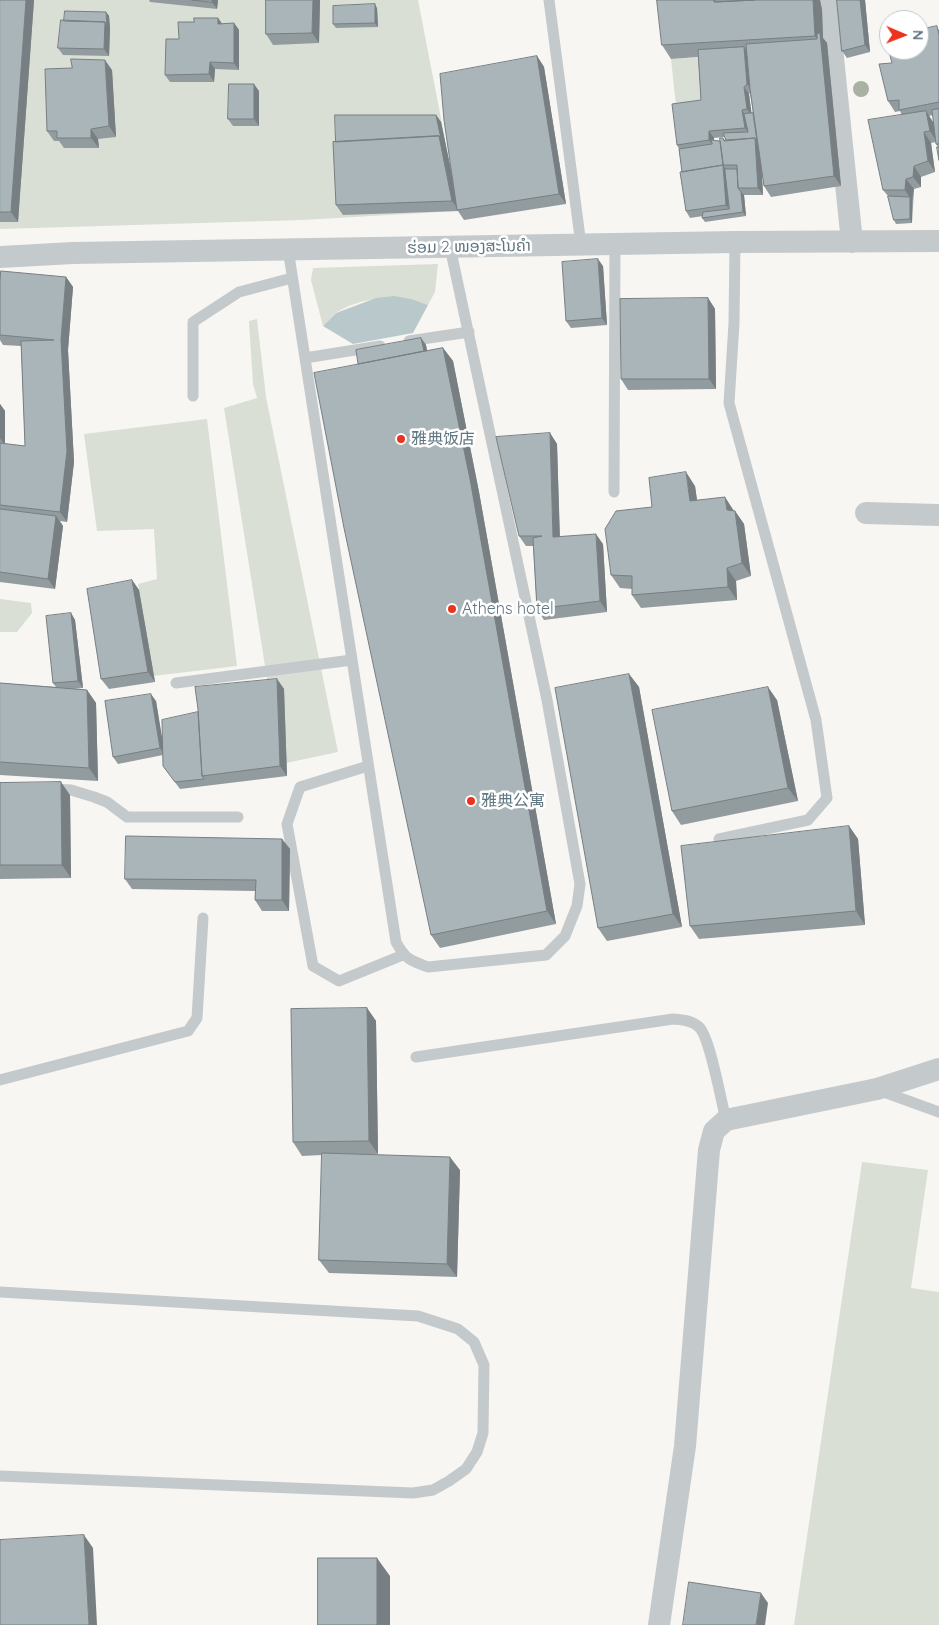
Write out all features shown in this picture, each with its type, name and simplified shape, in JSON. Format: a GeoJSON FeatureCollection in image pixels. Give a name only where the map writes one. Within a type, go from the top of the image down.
{"type":"FeatureCollection","features":[{"type":"Feature","properties":{"kind":"street"},"geometry":{"type":"LineString","coordinates":[[827,0],[852,242]]}},
{"type":"Feature","properties":{"kind":"street","name":"ຮ່ອມ 2 ໜອງສະໂນຄໍາ"},"geometry":{"type":"LineString","coordinates":[[0,257],[73,253],[288,249],[735,242],[939,241]]}},
{"type":"Feature","properties":{"kind":"street"},"geometry":{"type":"LineString","coordinates":[[866,513],[939,515]]}},
{"type":"Feature","properties":{"kind":"street"},"geometry":{"type":"LineString","coordinates":[[659,1625],[684,1446],[709,1150],[714,1131],[726,1120],[877,1089],[939,1069]]}},
{"type":"Feature","properties":{"kind":"lane"},"geometry":{"type":"LineString","coordinates":[[549,0],[581,245]]}},
{"type":"Feature","properties":{"kind":"lane"},"geometry":{"type":"LineString","coordinates":[[719,839],[808,820],[826,798],[816,720],[729,403],[734,323],[735,242]]}},
{"type":"Feature","properties":{"kind":"lane"},"geometry":{"type":"LineString","coordinates":[[614,492],[615,244]]}},
{"type":"Feature","properties":{"kind":"lane"},"geometry":{"type":"LineString","coordinates":[[288,249],[396,942],[403,955],[428,967],[546,955],[565,936],[577,906],[580,884],[547,700],[450,247]]}},
{"type":"Feature","properties":{"kind":"lane"},"geometry":{"type":"LineString","coordinates":[[193,396],[193,322],[239,292],[292,278]]}},
{"type":"Feature","properties":{"kind":"lane"},"geometry":{"type":"LineString","coordinates":[[305,358],[469,332]]}},
{"type":"Feature","properties":{"kind":"lane"},"geometry":{"type":"LineString","coordinates":[[176,683],[352,660]]}},
{"type":"Feature","properties":{"kind":"lane"},"geometry":{"type":"LineString","coordinates":[[368,766],[300,788],[287,824],[309,947],[313,966],[339,981],[403,955]]}},
{"type":"Feature","properties":{"kind":"lane"},"geometry":{"type":"LineString","coordinates":[[44,789],[71,790],[94,797],[107,802],[127,817],[238,817]]}},
{"type":"Feature","properties":{"kind":"lane"},"geometry":{"type":"LineString","coordinates":[[0,1080],[188,1032],[198,1018],[203,918]]}},
{"type":"Feature","properties":{"kind":"lane"},"geometry":{"type":"LineString","coordinates":[[416,1057],[673,1019],[691,1021],[700,1028],[708,1042],[726,1120]]}},
{"type":"Feature","properties":{"kind":"lane"},"geometry":{"type":"LineString","coordinates":[[877,1089],[939,1112]]}},
{"type":"Feature","properties":{"kind":"lane"},"geometry":{"type":"LineString","coordinates":[[0,1292],[418,1316],[458,1329],[474,1342],[484,1364],[482,1433],[477,1452],[466,1469],[450,1481],[433,1490],[414,1493],[0,1476]]}},
{"type":"Feature","properties":{"kind":"shaded area"},"geometry":{"type":"Polygon","coordinates":[[[0,0],[418,0],[459,211],[302,220],[0,229],[0,0]]]}},
{"type":"Feature","properties":{"kind":"shaded area"},"geometry":{"type":"Polygon","coordinates":[[[703,57],[705,104],[676,106],[671,59],[703,57]]]}},
{"type":"Feature","properties":{"kind":"shaded area"},"geometry":{"type":"Polygon","coordinates":[[[438,264],[435,292],[428,305],[405,299],[382,298],[370,300],[337,312],[323,326],[311,280],[313,268],[438,264]]]}},
{"type":"Feature","properties":{"kind":"shaded area"},"geometry":{"type":"Polygon","coordinates":[[[394,296],[428,305],[413,333],[353,344],[323,326],[336,313],[376,298],[394,296]]]}},
{"type":"Feature","properties":{"kind":"shaded area"},"geometry":{"type":"Polygon","coordinates":[[[257,319],[266,397],[338,752],[286,763],[284,690],[269,691],[224,408],[257,398],[253,384],[249,321],[257,319]]]}},
{"type":"Feature","properties":{"kind":"shaded area"},"geometry":{"type":"Polygon","coordinates":[[[207,419],[237,666],[153,676],[138,584],[157,579],[154,529],[97,531],[84,434],[207,419]]]}},
{"type":"Feature","properties":{"kind":"shaded area"},"geometry":{"type":"Polygon","coordinates":[[[0,599],[31,603],[32,613],[17,632],[0,632],[0,599]]]}},
{"type":"Feature","properties":{"kind":"shaded area"},"geometry":{"type":"Polygon","coordinates":[[[862,1162],[928,1170],[911,1288],[939,1292],[939,1625],[794,1625],[862,1162]]]}},
{"type":"Feature","properties":{"kind":"building"},"geometry":{"type":"Polygon","coordinates":[[[0,0],[26,0],[11,212],[0,212],[0,0]]]}},
{"type":"Feature","properties":{"kind":"building"},"geometry":{"type":"Polygon","coordinates":[[[192,0],[212,0],[212,2],[192,0]]]}},
{"type":"Feature","properties":{"kind":"building"},"geometry":{"type":"Polygon","coordinates":[[[266,0],[313,0],[312,33],[266,34],[266,0]]]}},
{"type":"Feature","properties":{"kind":"building"},"geometry":{"type":"Polygon","coordinates":[[[657,0],[714,0],[714,2],[813,0],[815,36],[662,45],[657,0]]]}},
{"type":"Feature","properties":{"kind":"building"},"geometry":{"type":"Polygon","coordinates":[[[715,0],[755,0],[716,2],[715,0]]]}},
{"type":"Feature","properties":{"kind":"building"},"geometry":{"type":"Polygon","coordinates":[[[837,0],[860,0],[865,45],[842,51],[837,0]]]}},
{"type":"Feature","properties":{"kind":"building"},"geometry":{"type":"Polygon","coordinates":[[[375,4],[375,23],[333,24],[333,6],[375,4]]]}},
{"type":"Feature","properties":{"kind":"building"},"geometry":{"type":"Polygon","coordinates":[[[65,11],[106,12],[107,26],[105,22],[64,21],[65,11]]]}},
{"type":"Feature","properties":{"kind":"building"},"geometry":{"type":"Polygon","coordinates":[[[194,18],[218,18],[218,24],[234,23],[234,63],[210,62],[209,74],[165,75],[166,39],[179,39],[178,22],[194,22],[194,18]]]}},
{"type":"Feature","properties":{"kind":"building"},"geometry":{"type":"Polygon","coordinates":[[[61,20],[105,22],[104,49],[58,48],[61,20]]]}},
{"type":"Feature","properties":{"kind":"building"},"geometry":{"type":"Polygon","coordinates":[[[937,26],[939,35],[939,102],[899,110],[899,100],[888,101],[879,64],[892,63],[891,60],[929,60],[929,28],[937,26]]]}},
{"type":"Feature","properties":{"kind":"building"},"geometry":{"type":"Polygon","coordinates":[[[820,33],[834,176],[764,186],[750,89],[746,44],[817,39],[817,34],[820,33]]]}},
{"type":"Feature","properties":{"kind":"building"},"geometry":{"type":"Polygon","coordinates":[[[744,47],[747,84],[744,87],[747,109],[742,110],[745,128],[709,131],[709,140],[677,145],[672,104],[701,100],[698,50],[744,47]]]}},
{"type":"Feature","properties":{"kind":"building"},"geometry":{"type":"Polygon","coordinates":[[[537,56],[559,194],[457,210],[444,120],[440,74],[537,56]]]}},
{"type":"Feature","properties":{"kind":"building"},"geometry":{"type":"Polygon","coordinates":[[[71,59],[105,60],[109,126],[91,129],[91,138],[57,138],[57,131],[47,131],[45,69],[72,68],[71,59]]]}},
{"type":"Feature","properties":{"kind":"building"},"geometry":{"type":"Polygon","coordinates":[[[229,84],[254,84],[254,119],[228,119],[229,84]]]}},
{"type":"Feature","properties":{"kind":"building"},"geometry":{"type":"Polygon","coordinates":[[[939,109],[939,144],[936,144],[932,110],[939,109]]]}},
{"type":"Feature","properties":{"kind":"building"},"geometry":{"type":"Polygon","coordinates":[[[926,111],[930,131],[924,132],[928,161],[914,166],[913,177],[906,179],[905,190],[883,190],[868,120],[926,111]]]}},
{"type":"Feature","properties":{"kind":"building"},"geometry":{"type":"Polygon","coordinates":[[[753,113],[757,141],[755,138],[726,140],[723,133],[748,132],[744,114],[753,113]]]}},
{"type":"Feature","properties":{"kind":"building"},"geometry":{"type":"Polygon","coordinates":[[[335,115],[436,115],[441,139],[439,136],[336,142],[335,115]]]}},
{"type":"Feature","properties":{"kind":"building"},"geometry":{"type":"Polygon","coordinates":[[[439,136],[452,201],[336,205],[333,142],[439,136]]]}},
{"type":"Feature","properties":{"kind":"building"},"geometry":{"type":"Polygon","coordinates":[[[720,138],[723,138],[724,141],[755,138],[758,188],[738,188],[737,165],[723,165],[720,138]]]}},
{"type":"Feature","properties":{"kind":"building"},"geometry":{"type":"Polygon","coordinates":[[[711,140],[720,141],[723,165],[682,172],[679,149],[712,144],[711,140]]]}},
{"type":"Feature","properties":{"kind":"building"},"geometry":{"type":"Polygon","coordinates":[[[723,165],[726,205],[686,211],[680,172],[723,165]]]}},
{"type":"Feature","properties":{"kind":"building"},"geometry":{"type":"Polygon","coordinates":[[[725,169],[737,169],[738,188],[741,192],[743,212],[702,218],[703,212],[729,209],[725,169]]]}},
{"type":"Feature","properties":{"kind":"building"},"geometry":{"type":"Polygon","coordinates":[[[888,196],[910,197],[910,219],[894,220],[888,196]]]}},
{"type":"Feature","properties":{"kind":"building"},"geometry":{"type":"Polygon","coordinates":[[[598,259],[602,318],[566,321],[562,262],[598,259]]]}},
{"type":"Feature","properties":{"kind":"building"},"geometry":{"type":"Polygon","coordinates":[[[1,271],[66,277],[61,340],[67,451],[60,512],[0,505],[0,443],[25,446],[21,341],[54,340],[0,335],[1,271]]]}},
{"type":"Feature","properties":{"kind":"building"},"geometry":{"type":"Polygon","coordinates":[[[708,298],[709,379],[621,379],[620,299],[708,298]]]}},
{"type":"Feature","properties":{"kind":"building"},"geometry":{"type":"Polygon","coordinates":[[[421,338],[424,351],[358,364],[356,350],[421,338]]]}},
{"type":"Feature","properties":{"kind":"building"},"geometry":{"type":"Polygon","coordinates":[[[443,348],[470,479],[547,911],[431,935],[344,528],[314,373],[443,348]]]}},
{"type":"Feature","properties":{"kind":"building"},"geometry":{"type":"Polygon","coordinates":[[[550,433],[553,537],[596,534],[600,601],[537,609],[533,538],[542,536],[519,536],[496,437],[550,433]]]}},
{"type":"Feature","properties":{"kind":"building"},"geometry":{"type":"Polygon","coordinates":[[[686,472],[690,501],[725,497],[727,510],[735,511],[742,563],[727,568],[728,587],[632,595],[632,576],[611,575],[605,529],[616,511],[652,507],[649,478],[686,472]]]}},
{"type":"Feature","properties":{"kind":"building"},"geometry":{"type":"Polygon","coordinates":[[[0,509],[56,516],[48,579],[0,572],[0,509]]]}},
{"type":"Feature","properties":{"kind":"building"},"geometry":{"type":"Polygon","coordinates":[[[132,580],[148,672],[101,679],[87,589],[132,580]]]}},
{"type":"Feature","properties":{"kind":"building"},"geometry":{"type":"Polygon","coordinates":[[[71,613],[78,681],[53,683],[46,616],[71,613]]]}},
{"type":"Feature","properties":{"kind":"building"},"geometry":{"type":"Polygon","coordinates":[[[629,674],[673,914],[598,928],[555,688],[629,674]]]}},
{"type":"Feature","properties":{"kind":"building"},"geometry":{"type":"Polygon","coordinates":[[[277,679],[280,766],[202,776],[195,687],[277,679]]]}},
{"type":"Feature","properties":{"kind":"building"},"geometry":{"type":"Polygon","coordinates":[[[0,683],[87,690],[89,768],[0,762],[0,683]]]}},
{"type":"Feature","properties":{"kind":"building"},"geometry":{"type":"Polygon","coordinates":[[[768,687],[788,788],[672,811],[652,710],[768,687]]]}},
{"type":"Feature","properties":{"kind":"building"},"geometry":{"type":"Polygon","coordinates":[[[151,694],[160,748],[113,757],[105,701],[151,694]]]}},
{"type":"Feature","properties":{"kind":"building"},"geometry":{"type":"Polygon","coordinates":[[[198,712],[202,776],[204,779],[175,782],[163,766],[162,720],[198,712]]]}},
{"type":"Feature","properties":{"kind":"building"},"geometry":{"type":"Polygon","coordinates":[[[61,782],[62,865],[0,865],[0,783],[61,782]]]}},
{"type":"Feature","properties":{"kind":"building"},"geometry":{"type":"Polygon","coordinates":[[[849,826],[856,911],[690,926],[681,846],[849,826]]]}},
{"type":"Feature","properties":{"kind":"building"},"geometry":{"type":"Polygon","coordinates":[[[126,836],[282,839],[282,900],[255,900],[256,880],[125,879],[126,836]]]}},
{"type":"Feature","properties":{"kind":"building"},"geometry":{"type":"Polygon","coordinates":[[[367,1008],[369,1141],[293,1142],[291,1009],[367,1008]]]}},
{"type":"Feature","properties":{"kind":"building"},"geometry":{"type":"Polygon","coordinates":[[[322,1153],[450,1157],[447,1264],[319,1260],[322,1153]]]}},
{"type":"Feature","properties":{"kind":"building"},"geometry":{"type":"Polygon","coordinates":[[[84,1535],[89,1625],[0,1625],[0,1540],[84,1535]]]}},
{"type":"Feature","properties":{"kind":"building"},"geometry":{"type":"Polygon","coordinates":[[[318,1558],[377,1558],[377,1625],[318,1625],[318,1558]]]}},
{"type":"Feature","properties":{"kind":"building"},"geometry":{"type":"Polygon","coordinates":[[[689,1582],[761,1593],[756,1625],[683,1625],[689,1582]]]}},
{"type":"Feature","properties":{"kind":"place","name":"雅典饭店"},"geometry":{"type":"Point","coordinates":[401,439]}},
{"type":"Feature","properties":{"kind":"place","name":"Athens hotel"},"geometry":{"type":"Point","coordinates":[452,609]}},
{"type":"Feature","properties":{"kind":"place","name":"雅典公寓"},"geometry":{"type":"Point","coordinates":[471,801]}}]}
